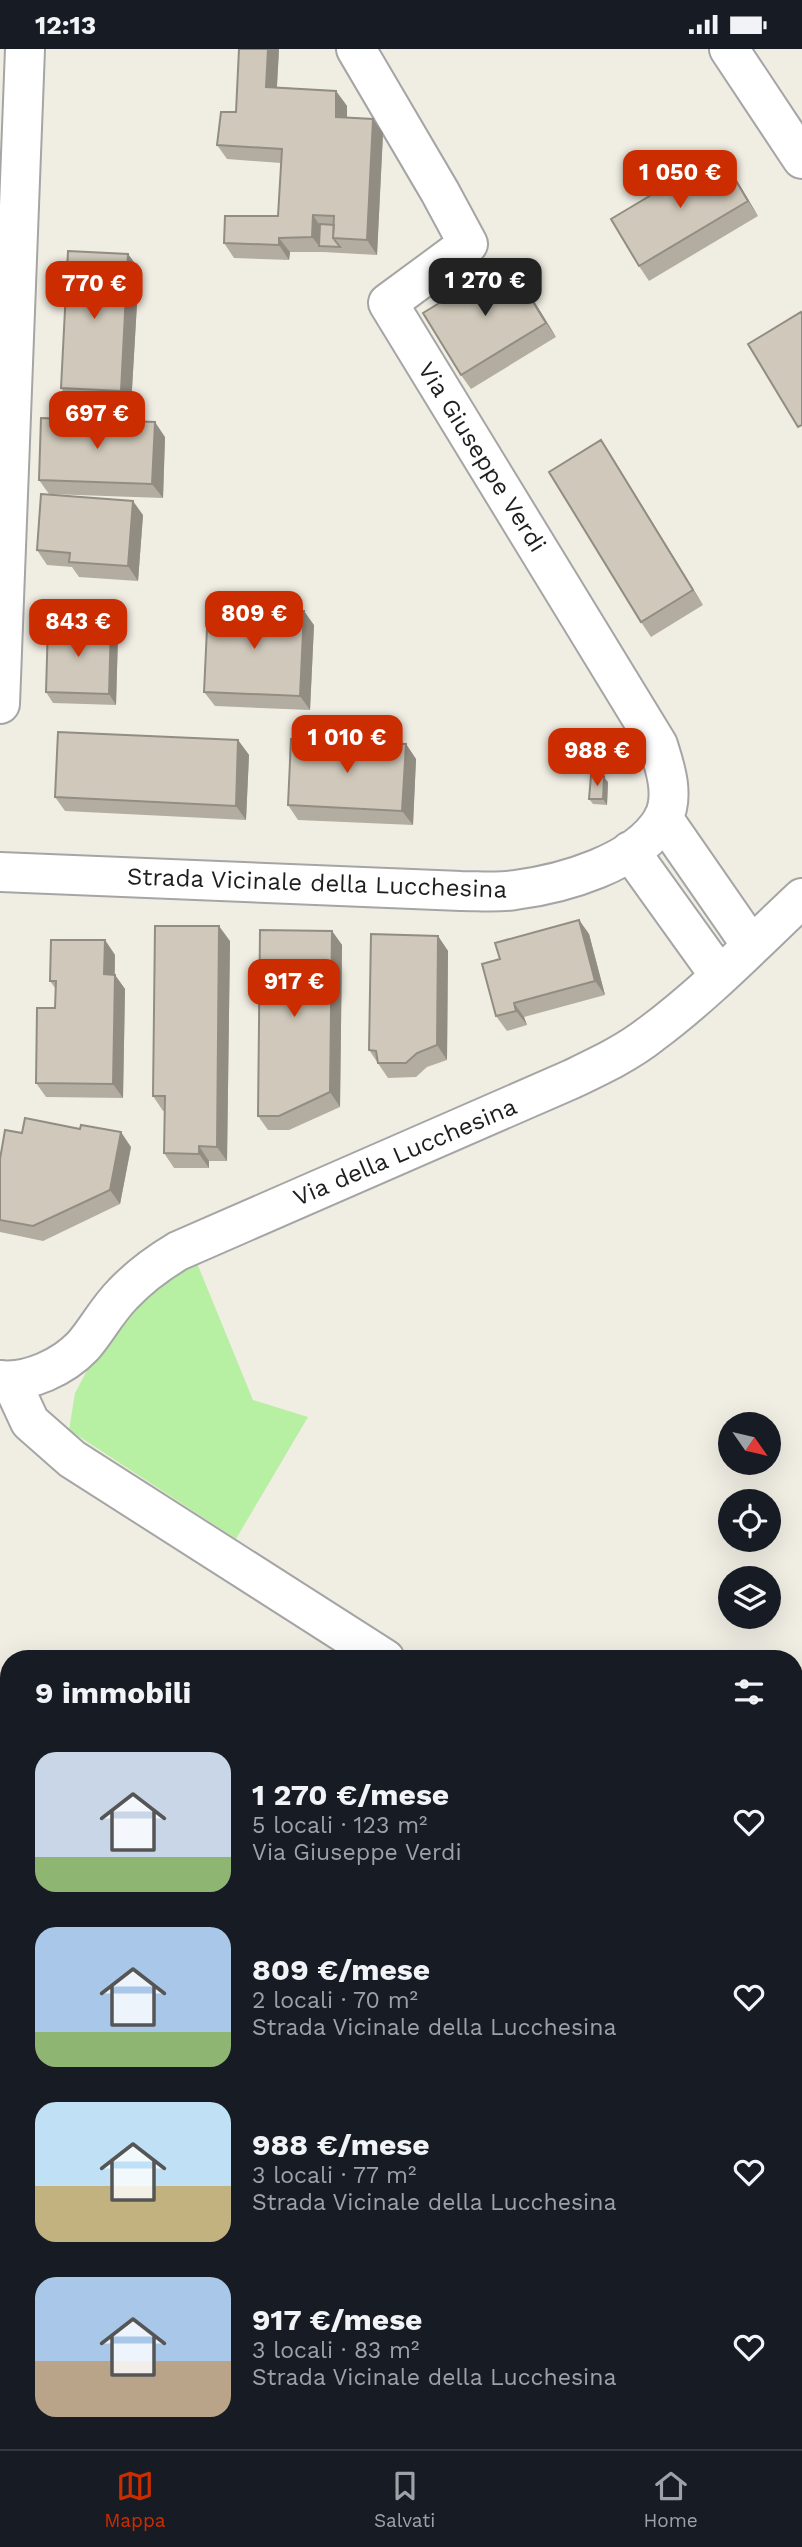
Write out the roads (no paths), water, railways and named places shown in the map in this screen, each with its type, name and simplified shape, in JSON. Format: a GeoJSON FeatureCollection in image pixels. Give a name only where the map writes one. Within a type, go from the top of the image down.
{"type":"FeatureCollection","features":[{"type":"Feature","properties":{"kind":"street"},"geometry":{"type":"LineString","coordinates":[[0,703],[25,49]]}},
{"type":"Feature","properties":{"kind":"street","name":"Via Giuseppe Verdi"},"geometry":{"type":"LineString","coordinates":[[356,49],[468,244],[388,303],[658,745],[667,775],[668,801],[663,818]]}},
{"type":"Feature","properties":{"kind":"street"},"geometry":{"type":"LineString","coordinates":[[729,49],[802,159]]}},
{"type":"Feature","properties":{"kind":"street"},"geometry":{"type":"LineString","coordinates":[[663,818],[751,946]]}},
{"type":"Feature","properties":{"kind":"street","name":"Strada Vicinale della Lucchesina"},"geometry":{"type":"LineString","coordinates":[[0,872],[514,890],[570,878],[600,868],[630,851],[648,836],[663,818]]}},
{"type":"Feature","properties":{"kind":"street"},"geometry":{"type":"LineString","coordinates":[[630,851],[719,975]]}},
{"type":"Feature","properties":{"kind":"street","name":"Via della Lucchesina"},"geometry":{"type":"LineString","coordinates":[[6,1380],[39,1374],[73,1355],[127,1290],[147,1272],[178,1251],[596,1068],[651,1034],[802,898]]}},
{"type":"Feature","properties":{"kind":"street"},"geometry":{"type":"LineString","coordinates":[[6,1380],[30,1422],[72,1459],[371,1650]]}}]}
